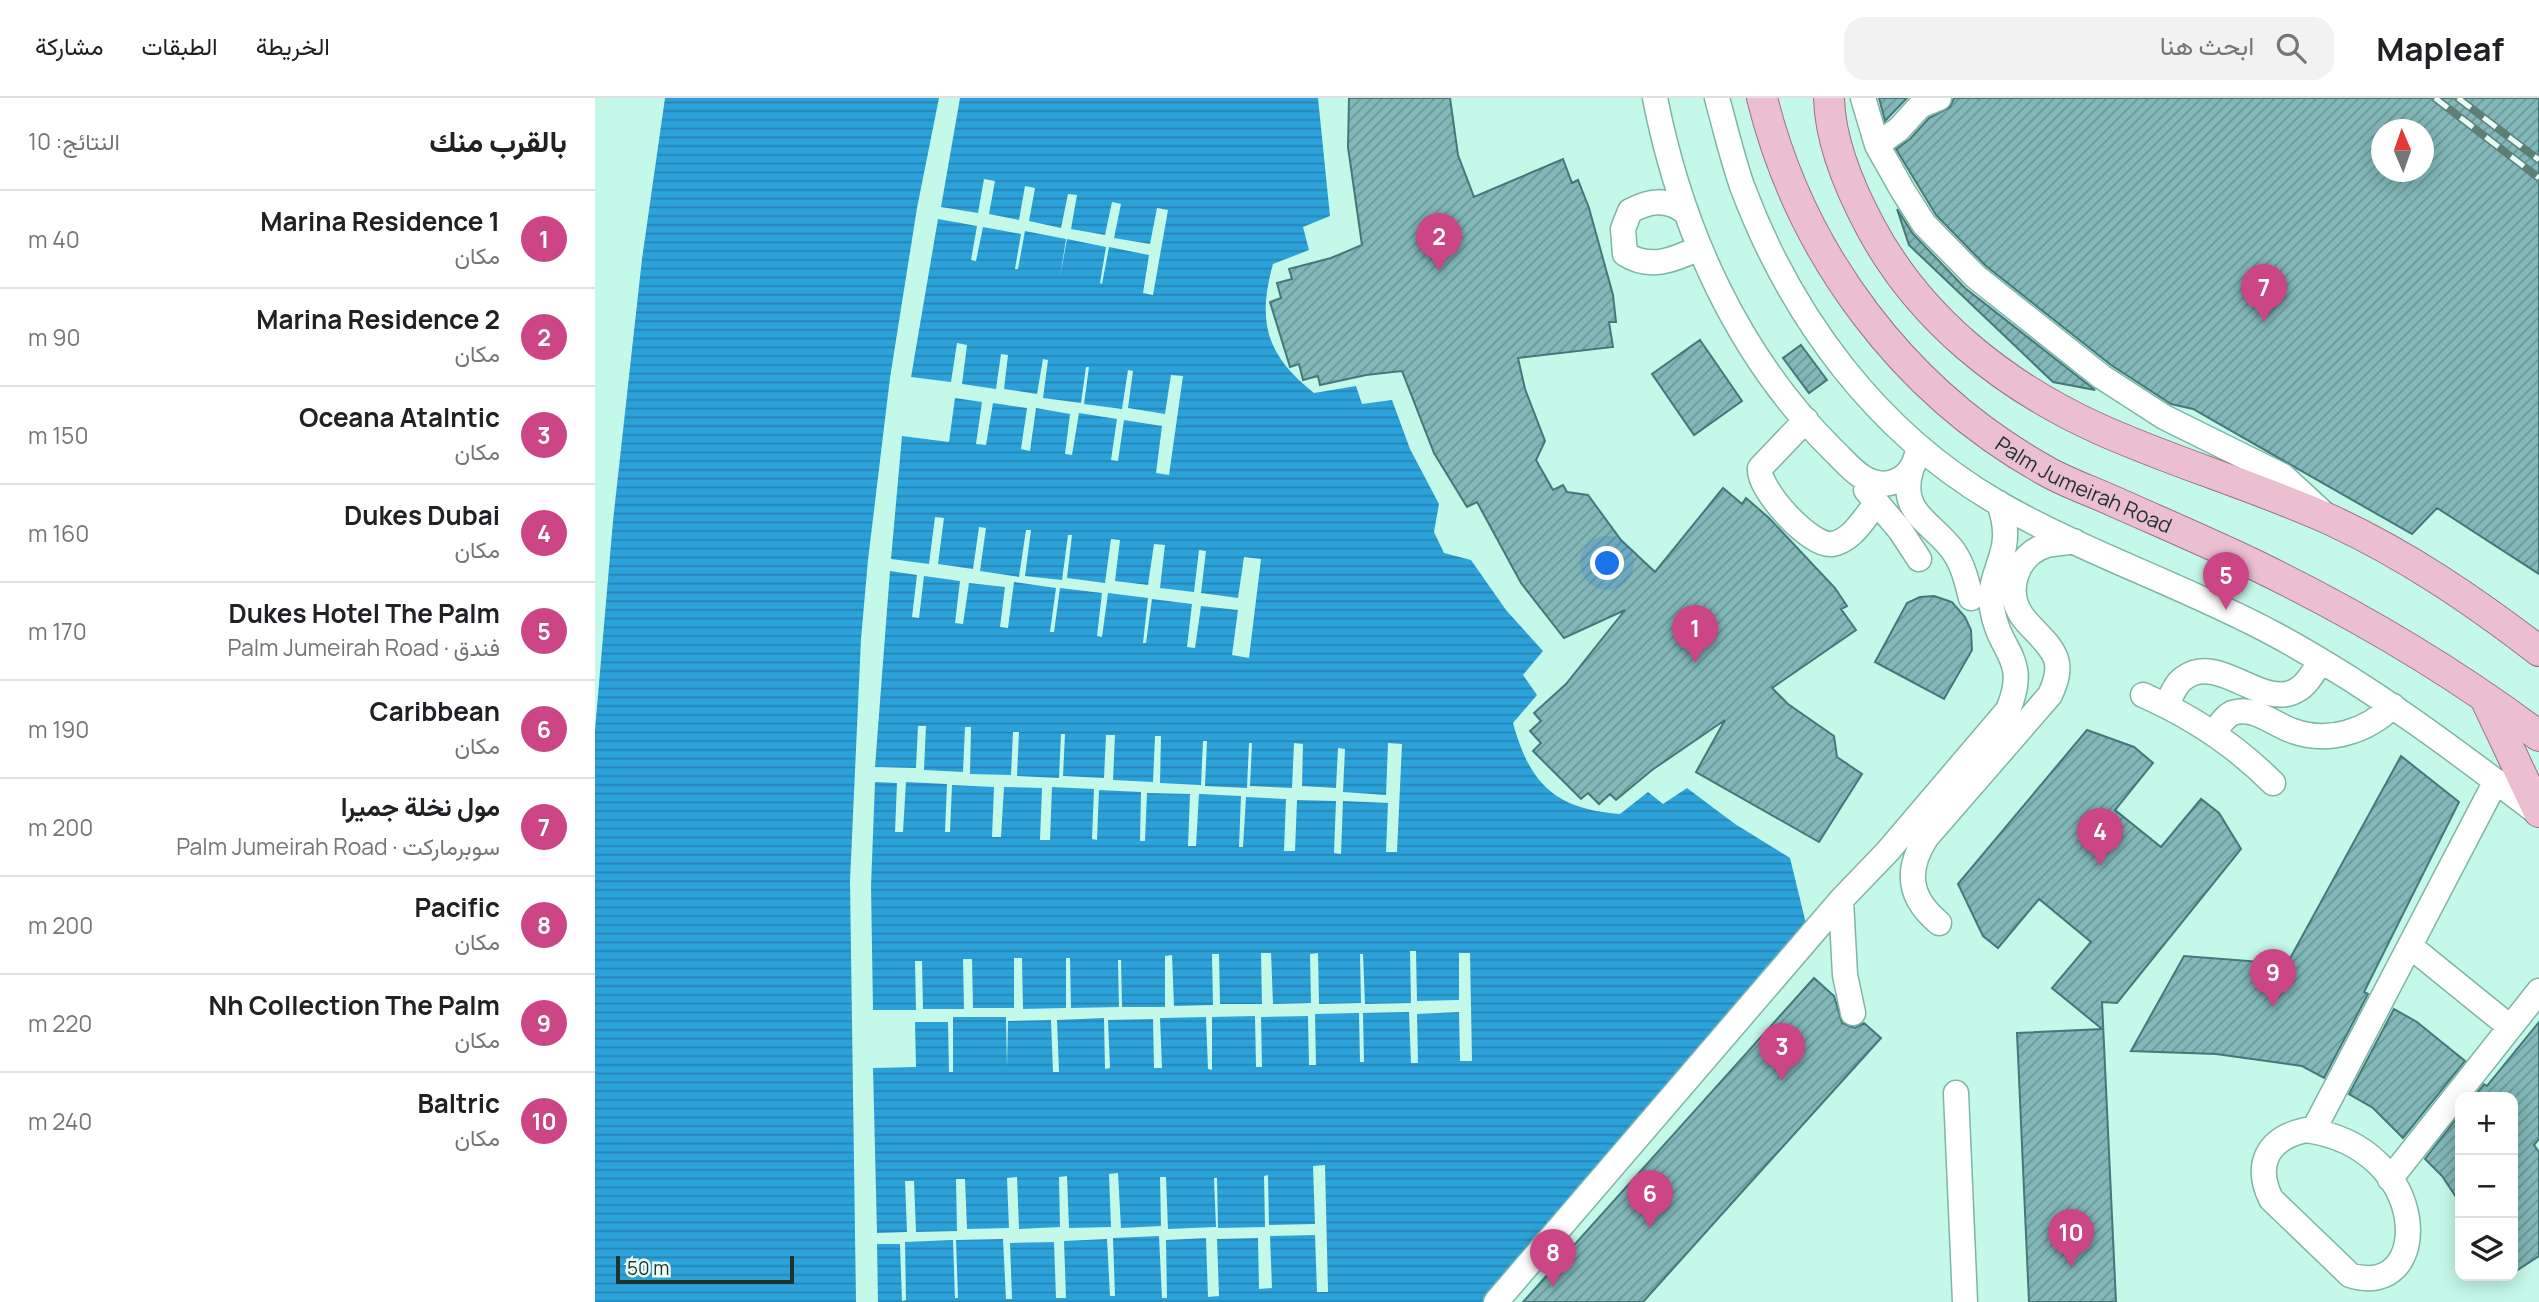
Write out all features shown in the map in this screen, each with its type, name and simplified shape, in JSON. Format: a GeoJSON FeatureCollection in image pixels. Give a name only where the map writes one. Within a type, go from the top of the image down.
{"type":"FeatureCollection","features":[{"type":"Feature","properties":{"kind":"main road","name":"Palm Jumeirah Road"},"geometry":{"type":"LineString","coordinates":[[1762,98],[1796,199],[1836,273],[1886,341],[1945,400],[2012,451],[2048,472],[2268,572],[2377,629],[2483,694],[2539,736]]}},
{"type":"Feature","properties":{"kind":"main road"},"geometry":{"type":"LineString","coordinates":[[1828,103],[1842,161],[1855,195],[1883,249],[1919,298],[1979,356],[2017,384],[2098,429],[2332,521],[2418,566],[2469,598],[2539,651]]}},
{"type":"Feature","properties":{"kind":"main road"},"geometry":{"type":"LineString","coordinates":[[2483,694],[2539,813]]}},
{"type":"Feature","properties":{"kind":"street"},"geometry":{"type":"LineString","coordinates":[[1655,98],[1684,211],[1699,248],[1745,338],[1770,375],[1806,420],[1867,480],[1890,483],[1901,478],[1914,459]]}},
{"type":"Feature","properties":{"kind":"street"},"geometry":{"type":"LineString","coordinates":[[1863,98],[1877,145],[1924,224],[1976,276],[2102,377],[2164,417],[2283,476],[2332,521]]}},
{"type":"Feature","properties":{"kind":"street"},"geometry":{"type":"LineString","coordinates":[[1877,145],[1899,129],[1920,106],[1939,98]]}},
{"type":"Feature","properties":{"kind":"street"},"geometry":{"type":"LineString","coordinates":[[1719,100],[1741,183],[1773,257],[1792,292],[1813,326],[1914,459],[2074,541],[2227,610],[2321,661],[2393,706],[2539,813]]}},
{"type":"Feature","properties":{"kind":"street"},"geometry":{"type":"LineString","coordinates":[[1684,211],[1672,202],[1664,201],[1641,205],[1630,211],[1623,229],[1625,254],[1646,264],[1670,261],[1699,248]]}},
{"type":"Feature","properties":{"kind":"street"},"geometry":{"type":"LineString","coordinates":[[1806,420],[1760,468],[1759,475],[1767,491],[1812,538],[1827,544],[1842,541],[1850,535],[1876,504]]}},
{"type":"Feature","properties":{"kind":"street"},"geometry":{"type":"LineString","coordinates":[[1914,459],[1907,494],[1912,506],[1954,551],[1962,566],[1971,598]]}},
{"type":"Feature","properties":{"kind":"street"},"geometry":{"type":"LineString","coordinates":[[1857,473],[1876,504],[1900,530],[1919,559]]}},
{"type":"Feature","properties":{"kind":"street"},"geometry":{"type":"LineString","coordinates":[[1496,1302],[2008,710],[2015,695],[2015,663],[2000,635],[1992,609],[1992,583],[2005,544],[1999,503]]}},
{"type":"Feature","properties":{"kind":"street"},"geometry":{"type":"LineString","coordinates":[[1939,923],[1926,913],[1917,899],[1913,875],[1917,852],[1926,838],[2045,703],[2056,678],[2056,658],[2021,615],[2015,602],[2016,573],[2023,561],[2034,551],[2047,545],[2074,541]]}},
{"type":"Feature","properties":{"kind":"street"},"geometry":{"type":"LineString","coordinates":[[2167,705],[2178,683],[2191,673],[2221,675],[2266,693],[2288,695],[2306,683],[2321,661]]}},
{"type":"Feature","properties":{"kind":"street"},"geometry":{"type":"LineString","coordinates":[[2015,663],[2056,678]]}},
{"type":"Feature","properties":{"kind":"street"},"geometry":{"type":"LineString","coordinates":[[2143,695],[2167,705],[2214,733],[2235,748],[2273,783]]}},
{"type":"Feature","properties":{"kind":"street"},"geometry":{"type":"LineString","coordinates":[[2214,733],[2225,718],[2240,711],[2249,711],[2294,732],[2339,735],[2367,726],[2393,706]]}},
{"type":"Feature","properties":{"kind":"street"},"geometry":{"type":"LineString","coordinates":[[2313,1130],[2496,781]]}},
{"type":"Feature","properties":{"kind":"street"},"geometry":{"type":"LineString","coordinates":[[1841,900],[1845,975],[1853,1013]]}},
{"type":"Feature","properties":{"kind":"street"},"geometry":{"type":"LineString","coordinates":[[2410,946],[2510,1027]]}},
{"type":"Feature","properties":{"kind":"street"},"geometry":{"type":"LineString","coordinates":[[2390,1179],[2539,991]]}},
{"type":"Feature","properties":{"kind":"street"},"geometry":{"type":"LineString","coordinates":[[1956,1093],[1965,1302]]}},
{"type":"Feature","properties":{"kind":"street"},"geometry":{"type":"LineString","coordinates":[[2313,1130],[2353,1144],[2367,1154],[2390,1179],[2403,1209],[2408,1253],[2404,1265],[2396,1274],[2374,1283],[2361,1281],[2350,1275],[2271,1199],[2264,1185],[2263,1169],[2268,1154],[2277,1141],[2291,1133],[2313,1130]]}},
{"type":"Feature","properties":{"kind":"water"},"geometry":{"type":"Polygon","coordinates":[[[665,98],[1318,98],[1330,216],[1303,227],[1309,250],[1273,264],[1268,285],[1266,320],[1276,351],[1285,365],[1314,393],[1356,386],[1362,404],[1392,400],[1410,449],[1439,504],[1434,532],[1444,553],[1471,560],[1506,610],[1543,651],[1523,675],[1537,695],[1513,723],[1520,745],[1537,778],[1549,790],[1579,806],[1620,814],[1648,792],[1663,804],[1687,788],[1735,824],[1790,858],[1811,944],[1496,1302],[595,1302],[595,730],[613,521],[642,259],[665,98]]]}},
{"type":"Feature","properties":{"kind":"pier"},"geometry":{"type":"Polygon","coordinates":[[[939,98],[960,98],[941,207],[978,213],[984,179],[995,181],[989,214],[1019,220],[1025,186],[1035,188],[1029,221],[1061,228],[1068,194],[1077,195],[1071,229],[1105,235],[1112,202],[1121,204],[1114,238],[1150,244],[1157,208],[1168,210],[1153,295],[1143,293],[1149,255],[1109,247],[1102,284],[1106,247],[1067,239],[1060,277],[1066,239],[1025,231],[1018,269],[1015,269],[1021,234],[983,227],[976,261],[971,260],[977,226],[938,219],[911,377],[951,382],[957,343],[967,345],[962,384],[996,389],[1001,354],[1008,355],[1004,389],[1037,394],[1043,359],[1048,360],[1043,398],[1081,403],[1086,367],[1089,367],[1084,404],[1122,409],[1128,370],[1133,371],[1128,408],[1165,414],[1171,375],[1183,376],[1169,475],[1156,473],[1162,426],[1124,420],[1118,461],[1111,460],[1117,419],[1079,413],[1072,455],[1065,454],[1070,414],[1036,408],[1030,451],[1021,449],[1027,408],[993,403],[986,445],[976,444],[982,402],[955,398],[949,442],[902,436],[891,559],[929,564],[935,517],[944,518],[938,564],[973,569],[979,527],[986,528],[980,571],[1019,577],[1026,530],[1031,530],[1025,576],[1062,580],[1068,535],[1072,535],[1067,578],[1105,583],[1111,539],[1120,540],[1115,581],[1148,585],[1154,544],[1165,545],[1160,588],[1194,592],[1199,550],[1206,551],[1201,593],[1238,598],[1244,557],[1261,559],[1249,658],[1232,655],[1238,610],[1201,606],[1195,648],[1187,647],[1192,604],[1152,599],[1146,643],[1143,643],[1148,598],[1108,593],[1102,637],[1097,636],[1102,593],[1060,588],[1054,632],[1050,632],[1056,588],[1014,582],[1008,628],[1000,627],[1005,587],[969,583],[963,624],[955,623],[960,581],[924,576],[919,618],[912,617],[917,575],[890,571],[875,767],[916,768],[918,726],[926,726],[924,770],[963,772],[965,727],[971,727],[970,774],[1011,775],[1013,732],[1019,732],[1017,776],[1059,778],[1061,734],[1065,734],[1063,776],[1104,778],[1106,735],[1115,735],[1113,780],[1153,782],[1155,736],[1161,736],[1160,783],[1201,785],[1203,741],[1207,741],[1205,786],[1247,788],[1249,743],[1252,743],[1250,786],[1292,788],[1294,743],[1303,744],[1302,786],[1336,788],[1338,748],[1345,749],[1343,792],[1386,795],[1388,743],[1402,744],[1397,852],[1386,852],[1388,803],[1343,801],[1341,854],[1334,853],[1336,801],[1297,800],[1295,851],[1284,851],[1286,799],[1246,797],[1243,847],[1239,847],[1241,796],[1199,794],[1196,846],[1188,846],[1190,794],[1147,793],[1145,841],[1140,841],[1141,792],[1099,790],[1097,840],[1092,839],[1094,789],[1052,787],[1050,840],[1040,840],[1042,788],[1004,787],[1001,837],[992,837],[994,787],[952,785],[950,832],[945,832],[947,784],[906,782],[903,832],[895,832],[897,783],[875,782],[871,886],[873,1010],[916,1010],[915,961],[922,961],[923,1009],[964,1009],[963,959],[972,959],[973,1008],[1014,1008],[1014,958],[1022,958],[1023,1009],[1066,1008],[1066,958],[1070,958],[1071,1008],[1119,1007],[1118,960],[1121,960],[1122,1007],[1165,1007],[1165,956],[1172,955],[1174,1006],[1213,1005],[1212,954],[1219,954],[1220,1004],[1262,1004],[1261,953],[1271,953],[1273,1004],[1311,1003],[1310,954],[1318,953],[1319,1004],[1361,1003],[1360,954],[1363,954],[1365,1004],[1411,1003],[1410,951],[1416,951],[1417,1001],[1459,1000],[1459,953],[1470,953],[1472,1061],[1460,1061],[1459,1012],[1417,1014],[1418,1063],[1411,1063],[1409,1012],[1363,1013],[1364,1062],[1360,1062],[1359,1013],[1315,1014],[1316,1065],[1309,1065],[1308,1016],[1261,1017],[1262,1067],[1256,1067],[1255,1016],[1212,1017],[1212,1070],[1208,1069],[1206,1017],[1160,1018],[1162,1068],[1154,1068],[1153,1019],[1108,1020],[1110,1068],[1105,1069],[1104,1018],[1057,1020],[1059,1072],[1053,1072],[1051,1020],[1008,1021],[1007,1067],[1006,1017],[953,1017],[953,1072],[949,1072],[948,1022],[915,1022],[916,1067],[873,1068],[877,1233],[907,1232],[905,1181],[914,1181],[916,1232],[957,1231],[956,1179],[965,1179],[967,1229],[1009,1228],[1007,1178],[1017,1177],[1019,1229],[1060,1227],[1059,1177],[1067,1176],[1069,1228],[1111,1227],[1109,1174],[1118,1173],[1121,1228],[1161,1226],[1160,1177],[1166,1177],[1168,1229],[1216,1227],[1214,1178],[1217,1178],[1218,1228],[1265,1227],[1264,1176],[1268,1175],[1269,1225],[1315,1224],[1313,1166],[1325,1165],[1328,1292],[1317,1292],[1315,1235],[1270,1236],[1272,1288],[1259,1289],[1258,1238],[1217,1239],[1219,1296],[1208,1297],[1206,1238],[1166,1240],[1167,1298],[1162,1298],[1159,1236],[1113,1238],[1115,1296],[1110,1296],[1107,1239],[1064,1241],[1066,1298],[1056,1298],[1054,1242],[1010,1243],[1012,1299],[1006,1299],[1003,1239],[956,1240],[958,1298],[955,1298],[953,1240],[905,1242],[906,1300],[902,1301],[900,1244],[877,1244],[878,1302],[856,1302],[850,881],[861,639],[890,378],[917,208],[939,98]]]}},
{"type":"Feature","properties":{"kind":"building"},"geometry":{"type":"Polygon","coordinates":[[[1349,98],[1450,98],[1458,155],[1474,197],[1563,159],[1572,183],[1578,180],[1589,208],[1613,295],[1616,322],[1609,322],[1613,347],[1518,358],[1525,389],[1545,441],[1536,460],[1553,490],[1563,485],[1567,492],[1588,495],[1621,540],[1655,572],[1723,488],[1742,504],[1746,498],[1769,518],[1835,588],[1847,606],[1841,609],[1856,630],[1772,688],[1788,704],[1834,736],[1837,757],[1862,774],[1819,842],[1696,772],[1725,720],[1652,770],[1616,800],[1610,794],[1599,804],[1588,793],[1581,799],[1533,751],[1541,743],[1530,731],[1541,721],[1534,713],[1566,684],[1625,610],[1564,638],[1521,583],[1477,502],[1467,507],[1434,453],[1402,371],[1366,375],[1320,385],[1318,376],[1303,380],[1299,364],[1290,367],[1270,302],[1281,298],[1277,283],[1292,279],[1289,269],[1331,258],[1362,245],[1348,147],[1349,98]]]}},
{"type":"Feature","properties":{"kind":"building"},"geometry":{"type":"Polygon","coordinates":[[[1879,98],[1907,98],[1885,121],[1879,98]]]}},
{"type":"Feature","properties":{"kind":"building"},"geometry":{"type":"Polygon","coordinates":[[[1954,98],[2539,98],[2539,574],[2437,508],[2412,534],[2193,409],[2171,404],[2111,365],[1986,266],[1936,215],[1896,149],[1910,139],[1929,118],[1950,107],[1954,98]]]}},
{"type":"Feature","properties":{"kind":"building"},"geometry":{"type":"Polygon","coordinates":[[[1897,209],[1913,234],[1965,288],[2095,390],[2053,382],[1909,245],[1897,209]]]}},
{"type":"Feature","properties":{"kind":"building"},"geometry":{"type":"Polygon","coordinates":[[[1700,340],[1742,401],[1694,435],[1652,374],[1700,340]]]}},
{"type":"Feature","properties":{"kind":"building"},"geometry":{"type":"Polygon","coordinates":[[[1801,345],[1827,380],[1809,393],[1783,358],[1801,345]]]}},
{"type":"Feature","properties":{"kind":"building"},"geometry":{"type":"Polygon","coordinates":[[[1934,596],[1952,602],[1965,617],[1971,630],[1972,650],[1944,699],[1875,662],[1907,603],[1920,597],[1934,596]]]}},
{"type":"Feature","properties":{"kind":"building"},"geometry":{"type":"Polygon","coordinates":[[[2087,730],[2134,747],[2153,763],[2115,810],[2161,847],[2201,799],[2219,813],[2241,849],[2117,1003],[2102,1002],[2116,1302],[2029,1302],[2017,1033],[2102,1029],[2052,988],[2091,942],[2039,899],[1998,948],[1983,936],[1958,884],[2087,730]]]}},
{"type":"Feature","properties":{"kind":"building"},"geometry":{"type":"Polygon","coordinates":[[[2401,756],[2459,802],[2364,992],[2368,994],[2324,1078],[2302,1066],[2216,1054],[2131,1051],[2184,956],[2287,964],[2401,756]]]}},
{"type":"Feature","properties":{"kind":"building"},"geometry":{"type":"Polygon","coordinates":[[[1814,978],[1834,996],[1842,1023],[1855,1028],[1864,1023],[1881,1038],[1643,1302],[1523,1302],[1814,978]]]}},
{"type":"Feature","properties":{"kind":"building"},"geometry":{"type":"Polygon","coordinates":[[[2394,1009],[2417,1022],[2465,1061],[2403,1138],[2373,1108],[2349,1094],[2394,1009]]]}},
{"type":"Feature","properties":{"kind":"building"},"geometry":{"type":"Polygon","coordinates":[[[2539,1022],[2539,1139],[2534,1145],[2539,1152],[2539,1256],[2518,1270],[2518,1092],[2478,1092],[2484,1084],[2487,1086],[2539,1022]]]}},
{"type":"Feature","properties":{"kind":"building"},"geometry":{"type":"Polygon","coordinates":[[[2455,1120],[2455,1196],[2442,1176],[2425,1159],[2455,1120]]]}},
{"type":"Feature","properties":{"kind":"railway"},"geometry":{"type":"LineString","coordinates":[[2435,98],[2539,178]]}},
{"type":"Feature","properties":{"kind":"railway"},"geometry":{"type":"LineString","coordinates":[[2458,98],[2539,160]]}},
{"type":"Feature","properties":{"kind":"place","name":"Marina Residence 2"},"geometry":{"type":"Point","coordinates":[1439,271]}},
{"type":"Feature","properties":{"kind":"place","name":"مول نخلة جميرا"},"geometry":{"type":"Point","coordinates":[2264,322]}},
{"type":"Feature","properties":{"kind":"place","name":"Dukes Hotel The Palm"},"geometry":{"type":"Point","coordinates":[2226,610]}},
{"type":"Feature","properties":{"kind":"place","name":"Marina Residence 1"},"geometry":{"type":"Point","coordinates":[1695,663]}},
{"type":"Feature","properties":{"kind":"place","name":"Dukes Dubai"},"geometry":{"type":"Point","coordinates":[2100,866]}},
{"type":"Feature","properties":{"kind":"place","name":"Nh Collection The Palm"},"geometry":{"type":"Point","coordinates":[2273,1007]}},
{"type":"Feature","properties":{"kind":"place","name":"Oceana Atalntic"},"geometry":{"type":"Point","coordinates":[1782,1081]}},
{"type":"Feature","properties":{"kind":"place","name":"Caribbean"},"geometry":{"type":"Point","coordinates":[1650,1228]}},
{"type":"Feature","properties":{"kind":"place","name":"Baltric"},"geometry":{"type":"Point","coordinates":[2071,1267]}},
{"type":"Feature","properties":{"kind":"place","name":"Pacific"},"geometry":{"type":"Point","coordinates":[1553,1287]}}]}
